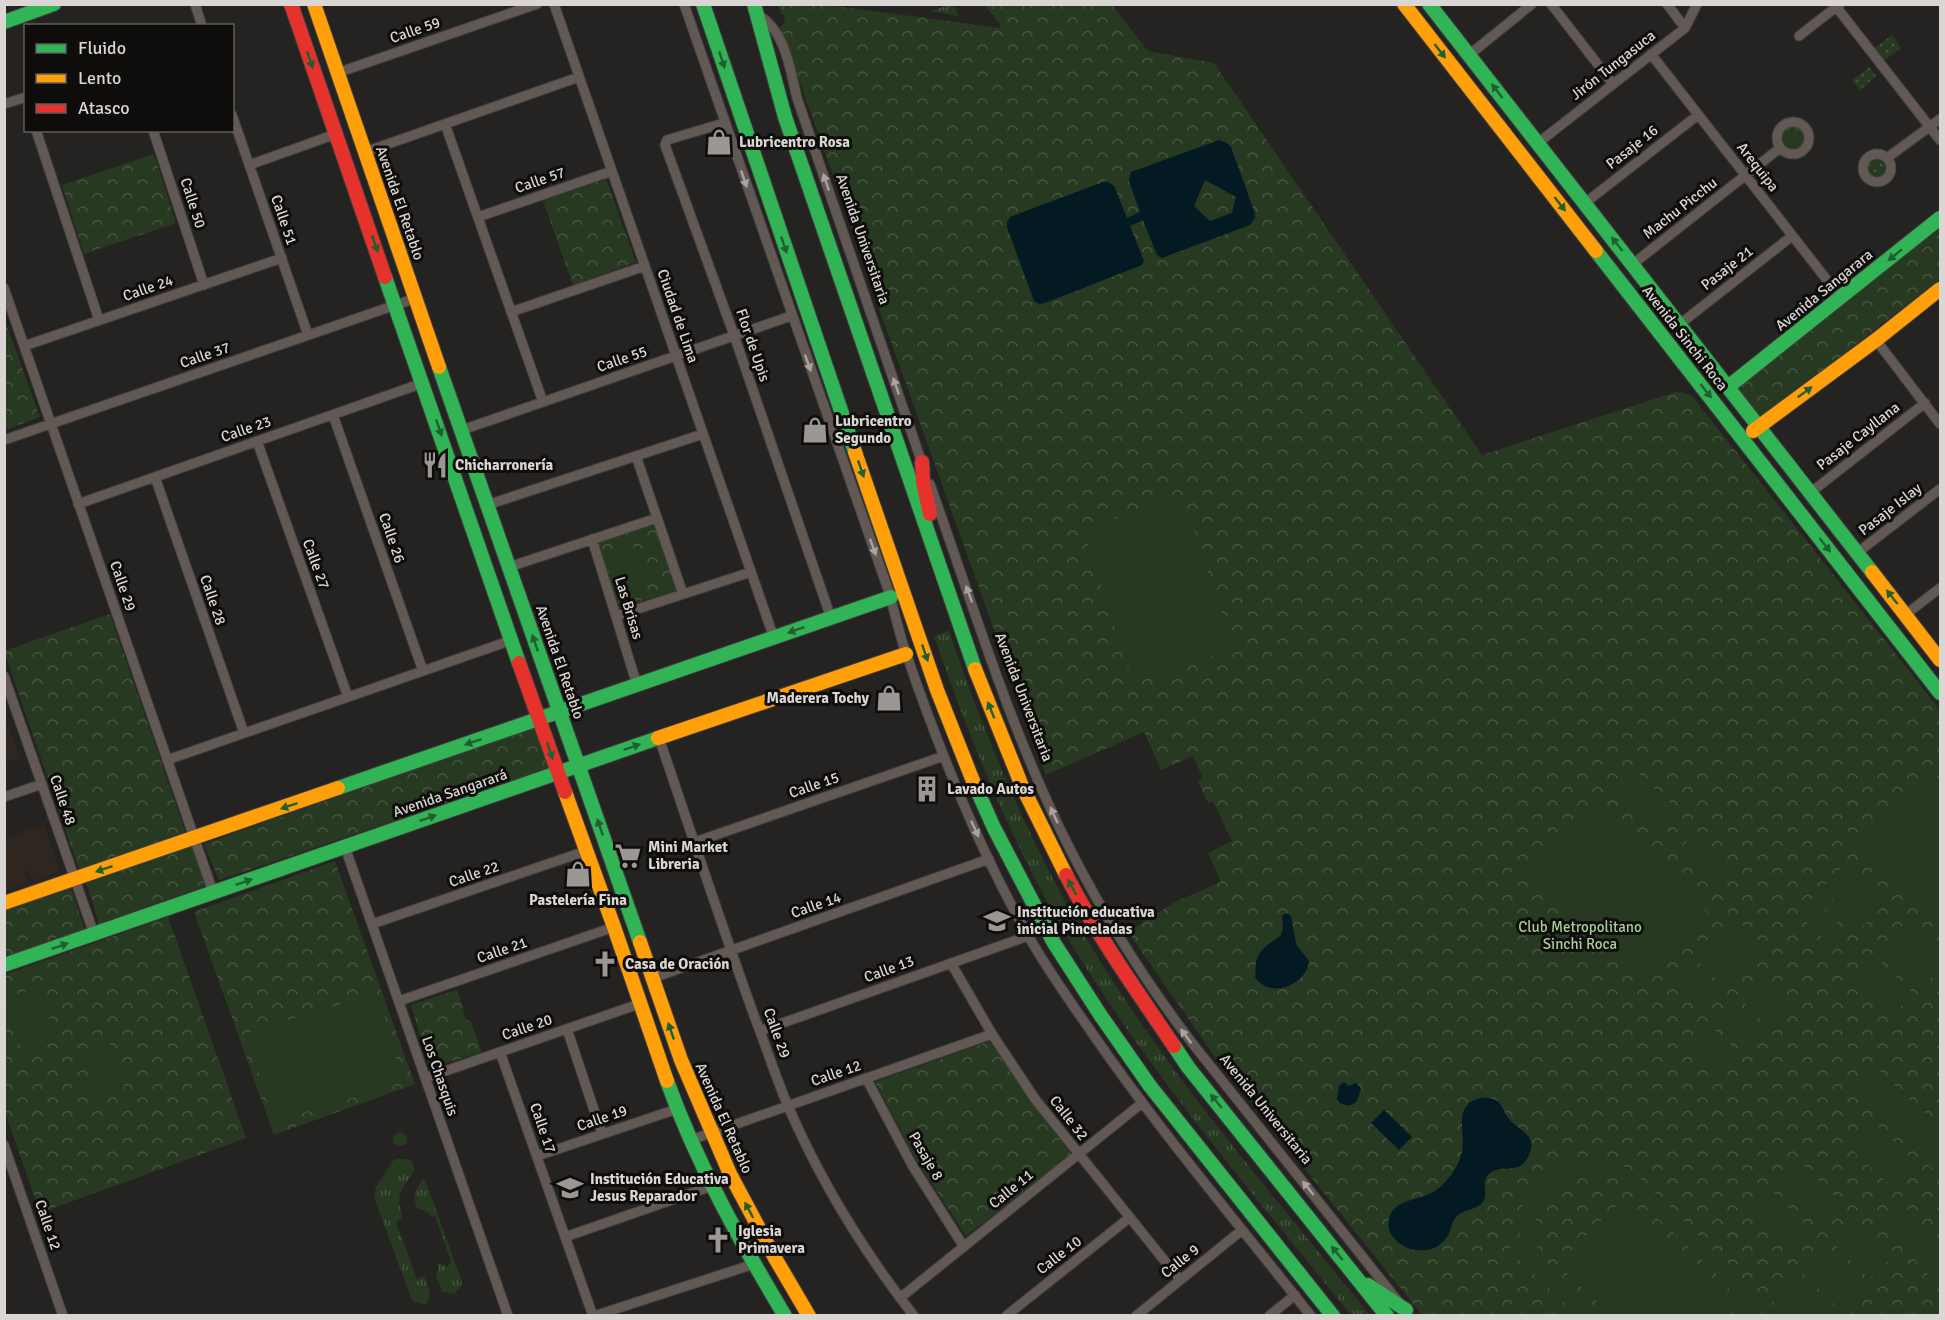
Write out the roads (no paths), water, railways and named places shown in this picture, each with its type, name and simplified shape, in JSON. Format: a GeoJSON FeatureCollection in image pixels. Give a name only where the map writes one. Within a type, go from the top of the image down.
{"type":"FeatureCollection","features":[{"type":"Feature","properties":{"kind":"main road"},"geometry":{"type":"LineString","coordinates":[[4,22],[54,4]]}},
{"type":"Feature","properties":{"kind":"main road"},"geometry":{"type":"LineString","coordinates":[[291,4],[538,719],[677,1109],[712,1186],[785,1316]]}},
{"type":"Feature","properties":{"kind":"main road","name":"Avenida El Retablo"},"geometry":{"type":"LineString","coordinates":[[314,4],[681,1060],[711,1133],[753,1218],[809,1316]]}},
{"type":"Feature","properties":{"kind":"main road"},"geometry":{"type":"LineString","coordinates":[[703,4],[937,690],[994,828],[1054,943],[1101,1016],[1150,1086],[1333,1316]]}},
{"type":"Feature","properties":{"kind":"main road","name":"Avenida Sinchi Roca"},"geometry":{"type":"LineString","coordinates":[[1404,4],[1941,693]]}},
{"type":"Feature","properties":{"kind":"main road","name":"Avenida Sinchi Roca"},"geometry":{"type":"LineString","coordinates":[[1429,4],[1941,660]]}},
{"type":"Feature","properties":{"kind":"main road","name":"Avenida Universitaria"},"geometry":{"type":"LineString","coordinates":[[756,9],[785,117],[982,689],[1017,775],[1052,850],[1081,904],[1140,998],[1188,1067],[1387,1316]]}},
{"type":"Feature","properties":{"kind":"main road","name":"Avenida Sangarara"},"geometry":{"type":"LineString","coordinates":[[1728,387],[1941,218]]}},
{"type":"Feature","properties":{"kind":"main road"},"geometry":{"type":"LineString","coordinates":[[1742,439],[1941,289]]}},
{"type":"Feature","properties":{"kind":"main road"},"geometry":{"type":"LineString","coordinates":[[1690,371],[1705,357]]}},
{"type":"Feature","properties":{"kind":"main road"},"geometry":{"type":"LineString","coordinates":[[922,462],[923,482],[931,521],[931,541]]}},
{"type":"Feature","properties":{"kind":"main road"},"geometry":{"type":"LineString","coordinates":[[4,903],[891,597]]}},
{"type":"Feature","properties":{"kind":"main road","name":"Avenida Sangarará"},"geometry":{"type":"LineString","coordinates":[[4,965],[792,691],[906,654]]}},
{"type":"Feature","properties":{"kind":"main road"},"geometry":{"type":"LineString","coordinates":[[507,730],[525,708],[528,687]]}},
{"type":"Feature","properties":{"kind":"main road"},"geometry":{"type":"LineString","coordinates":[[1358,1279],[1408,1313]]}},
{"type":"Feature","properties":{"kind":"main road"},"geometry":{"type":"LineString","coordinates":[[1318,1296],[1326,1316]]}},
{"type":"Feature","properties":{"kind":"street"},"geometry":{"type":"LineString","coordinates":[[195,4],[201,24]]}},
{"type":"Feature","properties":{"kind":"street","name":"Calle 59"},"geometry":{"type":"LineString","coordinates":[[337,73],[537,4]]}},
{"type":"Feature","properties":{"kind":"street","name":"Ciudad de Lima"},"geometry":{"type":"LineString","coordinates":[[554,4],[774,638]]}},
{"type":"Feature","properties":{"kind":"street"},"geometry":{"type":"LineString","coordinates":[[684,4],[791,316],[891,597],[906,654],[944,756],[989,859],[1028,936],[1071,1003],[1142,1103],[1311,1316]]}},
{"type":"Feature","properties":{"kind":"street"},"geometry":{"type":"LineString","coordinates":[[1469,56],[1533,4]]}},
{"type":"Feature","properties":{"kind":"street"},"geometry":{"type":"LineString","coordinates":[[1551,4],[1613,84]]}},
{"type":"Feature","properties":{"kind":"street"},"geometry":{"type":"LineString","coordinates":[[1667,4],[1685,28]]}},
{"type":"Feature","properties":{"kind":"street","name":"Jirón Tungasuca"},"geometry":{"type":"LineString","coordinates":[[1538,143],[1685,28],[1697,4]]}},
{"type":"Feature","properties":{"kind":"street"},"geometry":{"type":"LineString","coordinates":[[1799,36],[1837,5],[1941,140]]}},
{"type":"Feature","properties":{"kind":"street","name":"Avenida Universitaria"},"geometry":{"type":"LineString","coordinates":[[756,9],[775,27],[788,62],[797,98],[995,672],[1038,778],[1072,853],[1119,938],[1174,1020],[1408,1313]]}},
{"type":"Feature","properties":{"kind":"street","name":"Arequipa"},"geometry":{"type":"LineString","coordinates":[[1651,54],[1841,298]]}},
{"type":"Feature","properties":{"kind":"street"},"geometry":{"type":"LineString","coordinates":[[364,152],[579,77]]}},
{"type":"Feature","properties":{"kind":"street"},"geometry":{"type":"LineString","coordinates":[[4,104],[24,98]]}},
{"type":"Feature","properties":{"kind":"street","name":"Pasaje 16"},"geometry":{"type":"LineString","coordinates":[[1585,203],[1698,115]]}},
{"type":"Feature","properties":{"kind":"street"},"geometry":{"type":"LineString","coordinates":[[1887,158],[1941,119]]}},
{"type":"Feature","properties":{"kind":"street","name":"Calle 51"},"geometry":{"type":"LineString","coordinates":[[234,121],[308,335]]}},
{"type":"Feature","properties":{"kind":"street","name":"Flor de Upis"},"geometry":{"type":"LineString","coordinates":[[724,123],[667,140],[665,145],[734,335],[831,618]]}},
{"type":"Feature","properties":{"kind":"street"},"geometry":{"type":"LineString","coordinates":[[445,124],[543,402]]}},
{"type":"Feature","properties":{"kind":"street"},"geometry":{"type":"LineString","coordinates":[[37,132],[99,320]]}},
{"type":"Feature","properties":{"kind":"street","name":"Calle 50"},"geometry":{"type":"LineString","coordinates":[[154,132],[204,285]]}},
{"type":"Feature","properties":{"kind":"street"},"geometry":{"type":"LineString","coordinates":[[249,165],[336,134]]}},
{"type":"Feature","properties":{"kind":"street","name":"Machu Picchu"},"geometry":{"type":"LineString","coordinates":[[1633,264],[1780,148]]}},
{"type":"Feature","properties":{"kind":"street","name":"Calle 57"},"geometry":{"type":"LineString","coordinates":[[477,217],[612,171]]}},
{"type":"Feature","properties":{"kind":"street","name":"Pasaje 21"},"geometry":{"type":"LineString","coordinates":[[1680,324],[1792,236]]}},
{"type":"Feature","properties":{"kind":"street","name":"Calle 24"},"geometry":{"type":"LineString","coordinates":[[24,346],[282,258]]}},
{"type":"Feature","properties":{"kind":"street"},"geometry":{"type":"LineString","coordinates":[[512,312],[645,266]]}},
{"type":"Feature","properties":{"kind":"street","name":"Calle 29"},"geometry":{"type":"LineString","coordinates":[[4,288],[213,892]]}},
{"type":"Feature","properties":{"kind":"street","name":"Calle 37"},"geometry":{"type":"LineString","coordinates":[[4,440],[416,298]]}},
{"type":"Feature","properties":{"kind":"street","name":"Calle 55"},"geometry":{"type":"LineString","coordinates":[[462,430],[791,316]]}},
{"type":"Feature","properties":{"kind":"street"},"geometry":{"type":"LineString","coordinates":[[1876,340],[1941,424]]}},
{"type":"Feature","properties":{"kind":"street","name":"Calle 23"},"geometry":{"type":"LineString","coordinates":[[78,504],[423,383]]}},
{"type":"Feature","properties":{"kind":"street","name":"Pasaje Cayllana"},"geometry":{"type":"LineString","coordinates":[[1810,493],[1925,403]]}},
{"type":"Feature","properties":{"kind":"street","name":"Calle 26"},"geometry":{"type":"LineString","coordinates":[[333,415],[423,671]]}},
{"type":"Feature","properties":{"kind":"street"},"geometry":{"type":"LineString","coordinates":[[487,505],[703,434]]}},
{"type":"Feature","properties":{"kind":"street","name":"Calle 27"},"geometry":{"type":"LineString","coordinates":[[257,441],[348,697]]}},
{"type":"Feature","properties":{"kind":"street"},"geometry":{"type":"LineString","coordinates":[[636,456],[683,594]]}},
{"type":"Feature","properties":{"kind":"street","name":"Calle 28"},"geometry":{"type":"LineString","coordinates":[[154,477],[244,733]]}},
{"type":"Feature","properties":{"kind":"street","name":"Pasaje Islay"},"geometry":{"type":"LineString","coordinates":[[1857,553],[1941,489]]}},
{"type":"Feature","properties":{"kind":"street"},"geometry":{"type":"LineString","coordinates":[[509,567],[657,518]]}},
{"type":"Feature","properties":{"kind":"street","name":"Las Brisas"},"geometry":{"type":"LineString","coordinates":[[592,539],[637,685]]}},
{"type":"Feature","properties":{"kind":"street"},"geometry":{"type":"LineString","coordinates":[[616,616],[751,572]]}},
{"type":"Feature","properties":{"kind":"street"},"geometry":{"type":"LineString","coordinates":[[1905,615],[1941,588]]}},
{"type":"Feature","properties":{"kind":"street"},"geometry":{"type":"LineString","coordinates":[[167,760],[512,640]]}},
{"type":"Feature","properties":{"kind":"street","name":"Calle 48"},"geometry":{"type":"LineString","coordinates":[[4,676],[94,934]]}},
{"type":"Feature","properties":{"kind":"street"},"geometry":{"type":"LineString","coordinates":[[4,708],[15,705]]}},
{"type":"Feature","properties":{"kind":"street","name":"Calle 29"},"geometry":{"type":"LineString","coordinates":[[659,738],[730,951],[788,1106],[843,1211],[914,1316]]}},
{"type":"Feature","properties":{"kind":"street","name":"Calle 15"},"geometry":{"type":"LineString","coordinates":[[695,842],[944,756]]}},
{"type":"Feature","properties":{"kind":"street"},"geometry":{"type":"LineString","coordinates":[[4,797],[42,784]]}},
{"type":"Feature","properties":{"kind":"street","name":"Los Chasquis"},"geometry":{"type":"LineString","coordinates":[[345,847],[508,1316]]}},
{"type":"Feature","properties":{"kind":"street","name":"Calle 22"},"geometry":{"type":"LineString","coordinates":[[372,924],[586,851]]}},
{"type":"Feature","properties":{"kind":"street","name":"Calle 14"},"geometry":{"type":"LineString","coordinates":[[653,978],[989,859]]}},
{"type":"Feature","properties":{"kind":"street","name":"Calle 21"},"geometry":{"type":"LineString","coordinates":[[399,1001],[614,927]]}},
{"type":"Feature","properties":{"kind":"street","name":"Calle 13"},"geometry":{"type":"LineString","coordinates":[[760,1031],[1028,936]]}},
{"type":"Feature","properties":{"kind":"street","name":"Calle 32"},"geometry":{"type":"LineString","coordinates":[[951,963],[992,1034],[1035,1099],[1180,1280]]}},
{"type":"Feature","properties":{"kind":"street","name":"Calle 20"},"geometry":{"type":"LineString","coordinates":[[424,1078],[639,1004]]}},
{"type":"Feature","properties":{"kind":"street"},"geometry":{"type":"LineString","coordinates":[[567,1029],[602,1134]]}},
{"type":"Feature","properties":{"kind":"street","name":"Calle 12"},"geometry":{"type":"LineString","coordinates":[[691,1140],[992,1034]]}},
{"type":"Feature","properties":{"kind":"street","name":"Calle 17"},"geometry":{"type":"LineString","coordinates":[[500,1052],[594,1316],[754,1264]]}},
{"type":"Feature","properties":{"kind":"street","name":"Pasaje 8"},"geometry":{"type":"LineString","coordinates":[[866,1078],[912,1165],[964,1247]]}},
{"type":"Feature","properties":{"kind":"street","name":"Calle 11"},"geometry":{"type":"LineString","coordinates":[[900,1298],[1142,1103]]}},
{"type":"Feature","properties":{"kind":"street","name":"Calle 19"},"geometry":{"type":"LineString","coordinates":[[537,1156],[677,1109]]}},
{"type":"Feature","properties":{"kind":"street","name":"Calle 12"},"geometry":{"type":"LineString","coordinates":[[4,1145],[63,1316]]}},
{"type":"Feature","properties":{"kind":"street"},"geometry":{"type":"LineString","coordinates":[[565,1237],[712,1186]]}},
{"type":"Feature","properties":{"kind":"street","name":"Calle 10"},"geometry":{"type":"LineString","coordinates":[[1006,1316],[1130,1218]]}},
{"type":"Feature","properties":{"kind":"street","name":"Calle 9"},"geometry":{"type":"LineString","coordinates":[[1136,1316],[1242,1230]]}},
{"type":"Feature","properties":{"kind":"street"},"geometry":{"type":"LineString","coordinates":[[1269,1316],[1295,1295]]}},
{"type":"Feature","properties":{"kind":"water"},"geometry":{"type":"Polygon","coordinates":[[[1219,140],[1231,147],[1255,218],[1250,225],[1162,258],[1157,255],[1143,220],[1130,226],[1144,261],[1142,265],[1045,303],[1040,304],[1034,301],[1007,227],[1010,217],[1106,181],[1114,186],[1127,218],[1140,212],[1129,181],[1131,172],[1219,140]],[[1205,180],[1194,206],[1210,221],[1232,213],[1236,197],[1205,180]]]}},
{"type":"Feature","properties":{"kind":"water"},"geometry":{"type":"Polygon","coordinates":[[[1286,913],[1291,916],[1296,944],[1309,961],[1307,970],[1295,983],[1286,987],[1269,988],[1255,977],[1256,962],[1265,947],[1281,935],[1282,916],[1286,913]]]}},
{"type":"Feature","properties":{"kind":"water"},"geometry":{"type":"Polygon","coordinates":[[[1344,1082],[1348,1086],[1356,1083],[1361,1088],[1357,1101],[1350,1105],[1344,1105],[1337,1100],[1339,1086],[1344,1082]]]}},
{"type":"Feature","properties":{"kind":"water"},"geometry":{"type":"Polygon","coordinates":[[[1480,1098],[1497,1101],[1510,1120],[1527,1135],[1531,1144],[1528,1157],[1519,1167],[1495,1170],[1490,1173],[1485,1181],[1484,1200],[1478,1206],[1457,1216],[1442,1243],[1428,1250],[1405,1247],[1389,1231],[1388,1221],[1391,1213],[1405,1202],[1434,1191],[1450,1177],[1462,1152],[1463,1113],[1471,1102],[1480,1098]]]}},
{"type":"Feature","properties":{"kind":"water"},"geometry":{"type":"Polygon","coordinates":[[[1384,1110],[1412,1137],[1399,1150],[1371,1123],[1384,1110]]]}},
{"type":"Feature","properties":{"kind":"place","name":"Lubricentro Rosa"},"geometry":{"type":"Point","coordinates":[719,142]}},
{"type":"Feature","properties":{"kind":"place","name":"Lubricentro Segundo"},"geometry":{"type":"Point","coordinates":[815,430]}},
{"type":"Feature","properties":{"kind":"place","name":"Chicharronería"},"geometry":{"type":"Point","coordinates":[435,465]}},
{"type":"Feature","properties":{"kind":"place","name":"Maderera Tochy"},"geometry":{"type":"Point","coordinates":[889,698]}},
{"type":"Feature","properties":{"kind":"place","name":"Lavado Autos"},"geometry":{"type":"Point","coordinates":[927,789]}},
{"type":"Feature","properties":{"kind":"place","name":"Mini Market Libreria"},"geometry":{"type":"Point","coordinates":[628,856]}},
{"type":"Feature","properties":{"kind":"place","name":"Pastelería Fina"},"geometry":{"type":"Point","coordinates":[578,874]}},
{"type":"Feature","properties":{"kind":"place","name":"Institución educativa inicial Pinceladas"},"geometry":{"type":"Point","coordinates":[997,921]}},
{"type":"Feature","properties":{"kind":"place","name":"Casa de Oración"},"geometry":{"type":"Point","coordinates":[605,964]}},
{"type":"Feature","properties":{"kind":"place","name":"Institución Educativa Jesus Reparador"},"geometry":{"type":"Point","coordinates":[570,1188]}},
{"type":"Feature","properties":{"kind":"place","name":"Iglesia Primavera"},"geometry":{"type":"Point","coordinates":[718,1240]}},
{"type":"Feature","properties":{"kind":"park label","name":"Club Metropolitano Sinchi Roca"},"geometry":{"type":"Point","coordinates":[1580,936]}}]}
